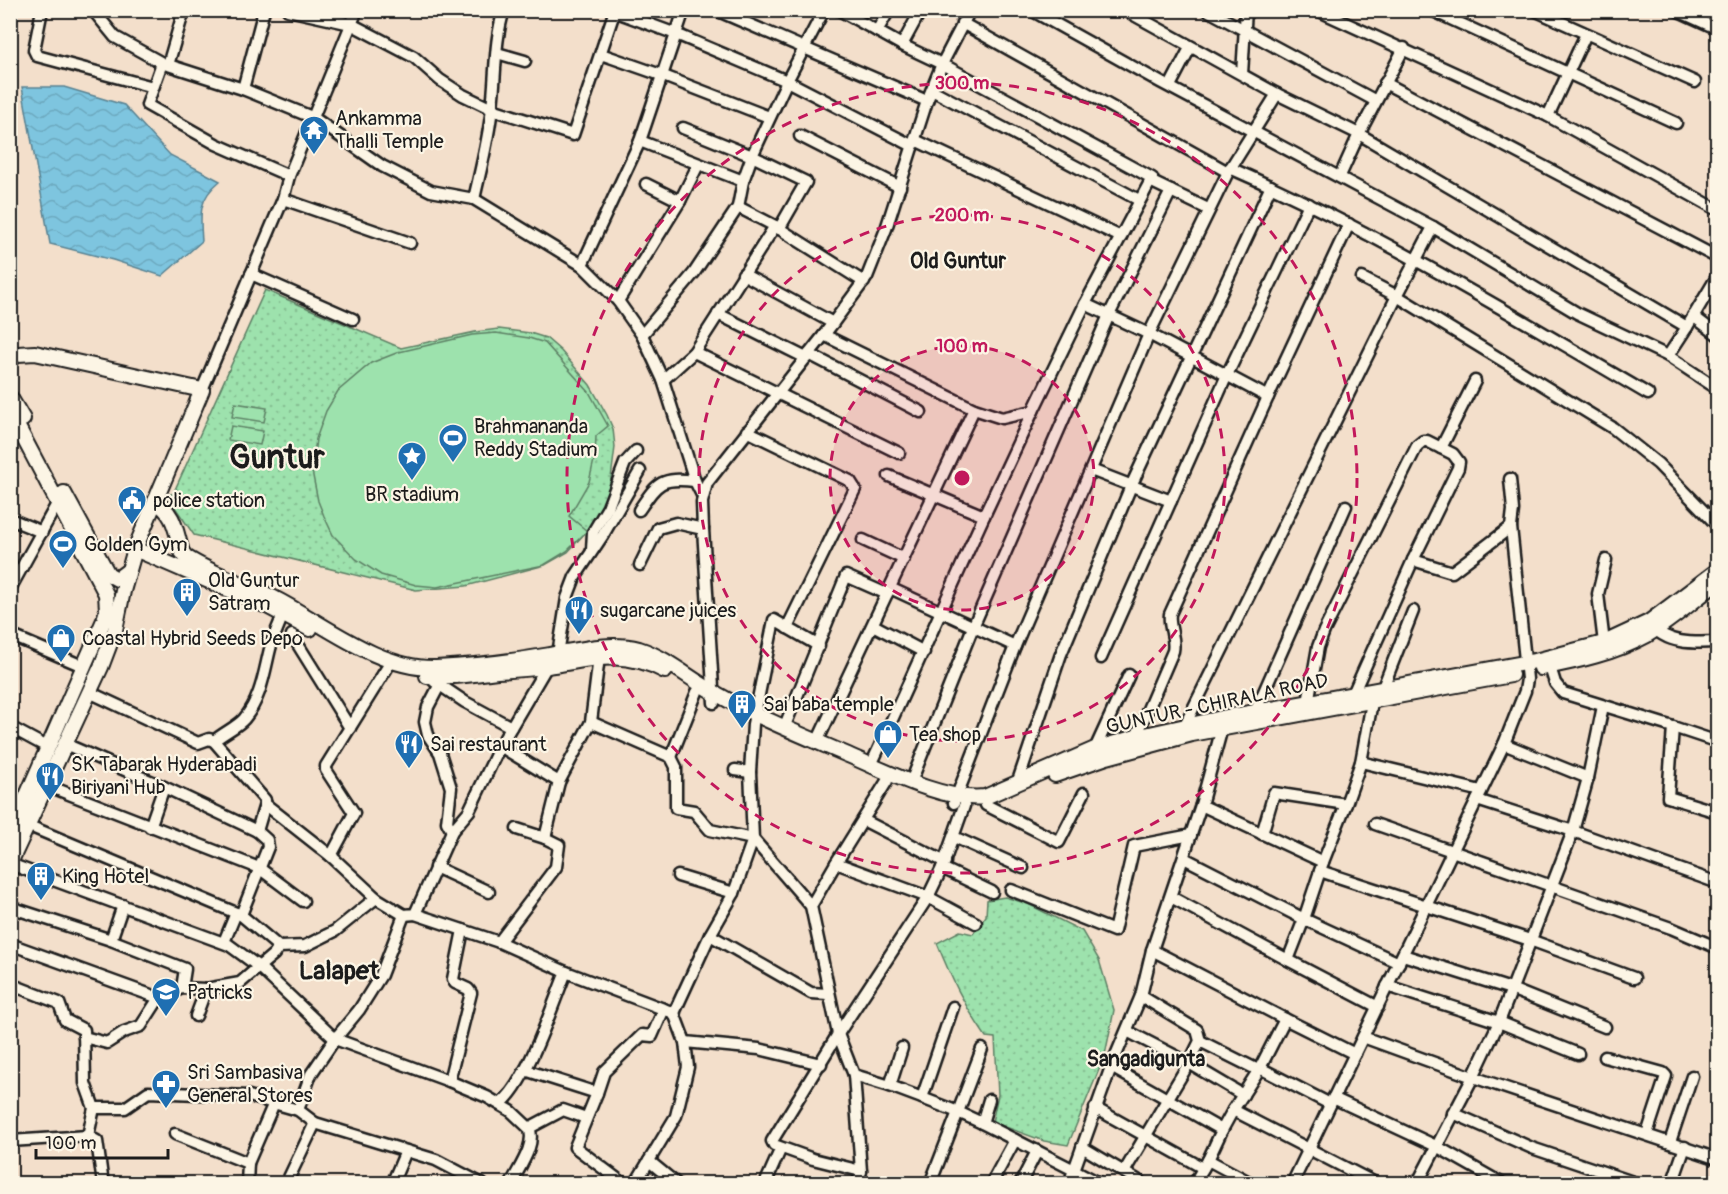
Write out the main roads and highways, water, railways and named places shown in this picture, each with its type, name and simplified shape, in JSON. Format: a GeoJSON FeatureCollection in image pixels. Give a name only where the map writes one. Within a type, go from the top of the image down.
{"type":"FeatureCollection","features":[{"type":"Feature","properties":{"kind":"main road"},"geometry":{"type":"LineString","coordinates":[[10,360],[18,354],[35,353],[202,390],[135,549],[115,630],[10,863]]}},
{"type":"Feature","properties":{"kind":"main road"},"geometry":{"type":"LineString","coordinates":[[10,397],[108,574],[117,579],[129,570]]}},
{"type":"Feature","properties":{"kind":"main road"},"geometry":{"type":"LineString","coordinates":[[10,412],[106,594],[107,602],[104,620],[49,748],[17,801],[10,834]]}},
{"type":"Feature","properties":{"kind":"main road","name":"GUNTUR - CHIRALA ROAD"},"geometry":{"type":"LineString","coordinates":[[155,501],[172,517],[182,552],[186,557],[272,597],[369,651],[388,659],[414,666],[434,668],[611,646],[637,649],[671,665],[714,698]]}},
{"type":"Feature","properties":{"kind":"main road","name":"GUNTUR - CHIRALA ROAD"},"geometry":{"type":"LineString","coordinates":[[135,549],[283,614],[356,654],[387,668],[436,681],[599,657],[624,657],[644,662],[673,676],[697,692],[714,698],[753,719],[916,793],[986,805],[1061,773],[1163,741],[1372,702],[1526,667],[1652,626],[1718,582]]}},
{"type":"Feature","properties":{"kind":"main road","name":"GUNTUR - CHIRALA ROAD"},"geometry":{"type":"LineString","coordinates":[[753,719],[784,728],[958,802],[985,797],[1095,749],[1185,725],[1526,667],[1550,667],[1605,653],[1631,643],[1718,570]]}},
{"type":"Feature","properties":{"kind":"water"},"geometry":{"type":"Polygon","coordinates":[[[22,87],[64,87],[124,105],[170,155],[220,181],[204,201],[201,223],[202,241],[162,276],[113,260],[50,244],[22,87]]]}},
{"type":"Feature","properties":{"kind":"place","name":"Ankamma Thalli Temple"},"geometry":{"type":"Point","coordinates":[314,156]}},
{"type":"Feature","properties":{"kind":"place","name":"Brahmananda Reddy Stadium"},"geometry":{"type":"Point","coordinates":[453,464]}},
{"type":"Feature","properties":{"kind":"place","name":"BR stadium"},"geometry":{"type":"Point","coordinates":[412,482]}},
{"type":"Feature","properties":{"kind":"place","name":"police station"},"geometry":{"type":"Point","coordinates":[132,526]}},
{"type":"Feature","properties":{"kind":"place","name":"Golden Gym"},"geometry":{"type":"Point","coordinates":[63,570]}},
{"type":"Feature","properties":{"kind":"place","name":"Old Guntur Satram"},"geometry":{"type":"Point","coordinates":[187,618]}},
{"type":"Feature","properties":{"kind":"place","name":"sugarcane juices"},"geometry":{"type":"Point","coordinates":[579,636]}},
{"type":"Feature","properties":{"kind":"place","name":"Coastal Hybrid Seeds Depo"},"geometry":{"type":"Point","coordinates":[61,664]}},
{"type":"Feature","properties":{"kind":"place","name":"Sai baba temple"},"geometry":{"type":"Point","coordinates":[742,730]}},
{"type":"Feature","properties":{"kind":"place","name":"Tea shop"},"geometry":{"type":"Point","coordinates":[888,760]}},
{"type":"Feature","properties":{"kind":"place","name":"Sai restaurant"},"geometry":{"type":"Point","coordinates":[409,770]}},
{"type":"Feature","properties":{"kind":"place","name":"SK Tabarak Hyderabadi Biriyani Hub"},"geometry":{"type":"Point","coordinates":[50,802]}},
{"type":"Feature","properties":{"kind":"place","name":"King Hotel"},"geometry":{"type":"Point","coordinates":[41,902]}},
{"type":"Feature","properties":{"kind":"place","name":"Patricks"},"geometry":{"type":"Point","coordinates":[166,1018]}},
{"type":"Feature","properties":{"kind":"place","name":"Sri Sambasiva General Stores"},"geometry":{"type":"Point","coordinates":[166,1110]}},
{"type":"Feature","properties":{"kind":"district","name":"Old Guntur"},"geometry":{"type":"Point","coordinates":[958,261]}},
{"type":"Feature","properties":{"kind":"district","name":"Guntur"},"geometry":{"type":"Point","coordinates":[277,457]}},
{"type":"Feature","properties":{"kind":"district","name":"Lalapet"},"geometry":{"type":"Point","coordinates":[339,970]}},
{"type":"Feature","properties":{"kind":"district","name":"Sangadigunta"},"geometry":{"type":"Point","coordinates":[1146,1059]}}]}
